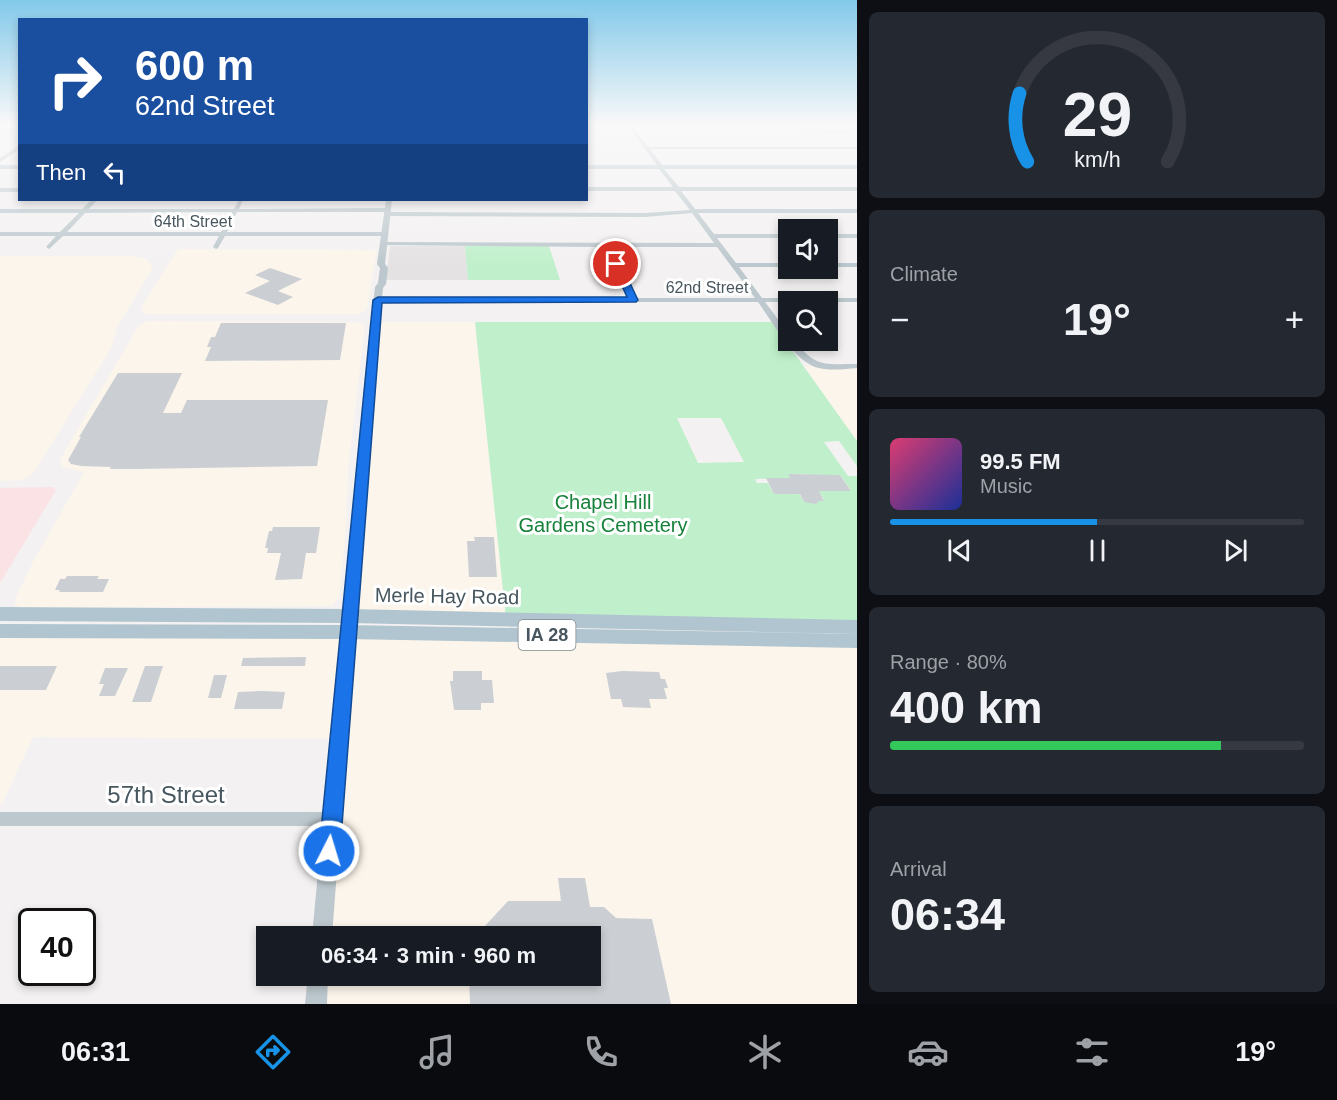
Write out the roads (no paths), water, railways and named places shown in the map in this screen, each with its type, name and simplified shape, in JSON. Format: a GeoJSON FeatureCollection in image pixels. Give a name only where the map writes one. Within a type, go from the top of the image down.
{"type":"FeatureCollection","features":[{"type":"Feature","properties":{"kind":"main road","name":"Merle Hay Road"},"geometry":{"type":"LineString","coordinates":[[0,614],[857,641]]}},
{"type":"Feature","properties":{"kind":"main road","name":"Merle Hay Road"},"geometry":{"type":"LineString","coordinates":[[0,631],[348,624],[857,627]]}},
{"type":"Feature","properties":{"kind":"street"},"geometry":{"type":"LineString","coordinates":[[665,173],[778,323]]}},
{"type":"Feature","properties":{"kind":"street"},"geometry":{"type":"LineString","coordinates":[[588,189],[857,189]]}},
{"type":"Feature","properties":{"kind":"street"},"geometry":{"type":"LineString","coordinates":[[0,190],[18,190]]}},
{"type":"Feature","properties":{"kind":"street"},"geometry":{"type":"LineString","coordinates":[[49,247],[93,201]]}},
{"type":"Feature","properties":{"kind":"street"},"geometry":{"type":"LineString","coordinates":[[216,247],[240,201]]}},
{"type":"Feature","properties":{"kind":"street"},"geometry":{"type":"LineString","coordinates":[[323,926],[378,300],[379,287],[374,285],[377,268],[381,264],[389,201]]}},
{"type":"Feature","properties":{"kind":"street"},"geometry":{"type":"LineString","coordinates":[[0,211],[235,210],[645,215],[695,211],[857,211]]}},
{"type":"Feature","properties":{"kind":"street","name":"64th Street"},"geometry":{"type":"LineString","coordinates":[[0,234],[385,234]]}},
{"type":"Feature","properties":{"kind":"street"},"geometry":{"type":"LineString","coordinates":[[714,236],[778,236]]}},
{"type":"Feature","properties":{"kind":"street"},"geometry":{"type":"LineString","coordinates":[[838,236],[857,236]]}},
{"type":"Feature","properties":{"kind":"street"},"geometry":{"type":"LineString","coordinates":[[384,244],[720,245]]}},
{"type":"Feature","properties":{"kind":"street"},"geometry":{"type":"LineString","coordinates":[[608,244],[633,300]]}},
{"type":"Feature","properties":{"kind":"street"},"geometry":{"type":"LineString","coordinates":[[735,265],[778,265]]}},
{"type":"Feature","properties":{"kind":"street"},"geometry":{"type":"LineString","coordinates":[[838,265],[857,265]]}},
{"type":"Feature","properties":{"kind":"street","name":"62nd Street"},"geometry":{"type":"LineString","coordinates":[[378,300],[857,300]]}},
{"type":"Feature","properties":{"kind":"street"},"geometry":{"type":"LineString","coordinates":[[798,351],[807,362],[824,366],[857,366]]}},
{"type":"Feature","properties":{"kind":"street","name":"57th Street"},"geometry":{"type":"LineString","coordinates":[[0,819],[332,819]]}},
{"type":"Feature","properties":{"kind":"street"},"geometry":{"type":"LineString","coordinates":[[316,1004],[317,986]]}},
{"type":"Feature","properties":{"kind":"park label","name":"Chapel Hill Gardens Cemetery"},"geometry":{"type":"Point","coordinates":[603,514]}}]}
